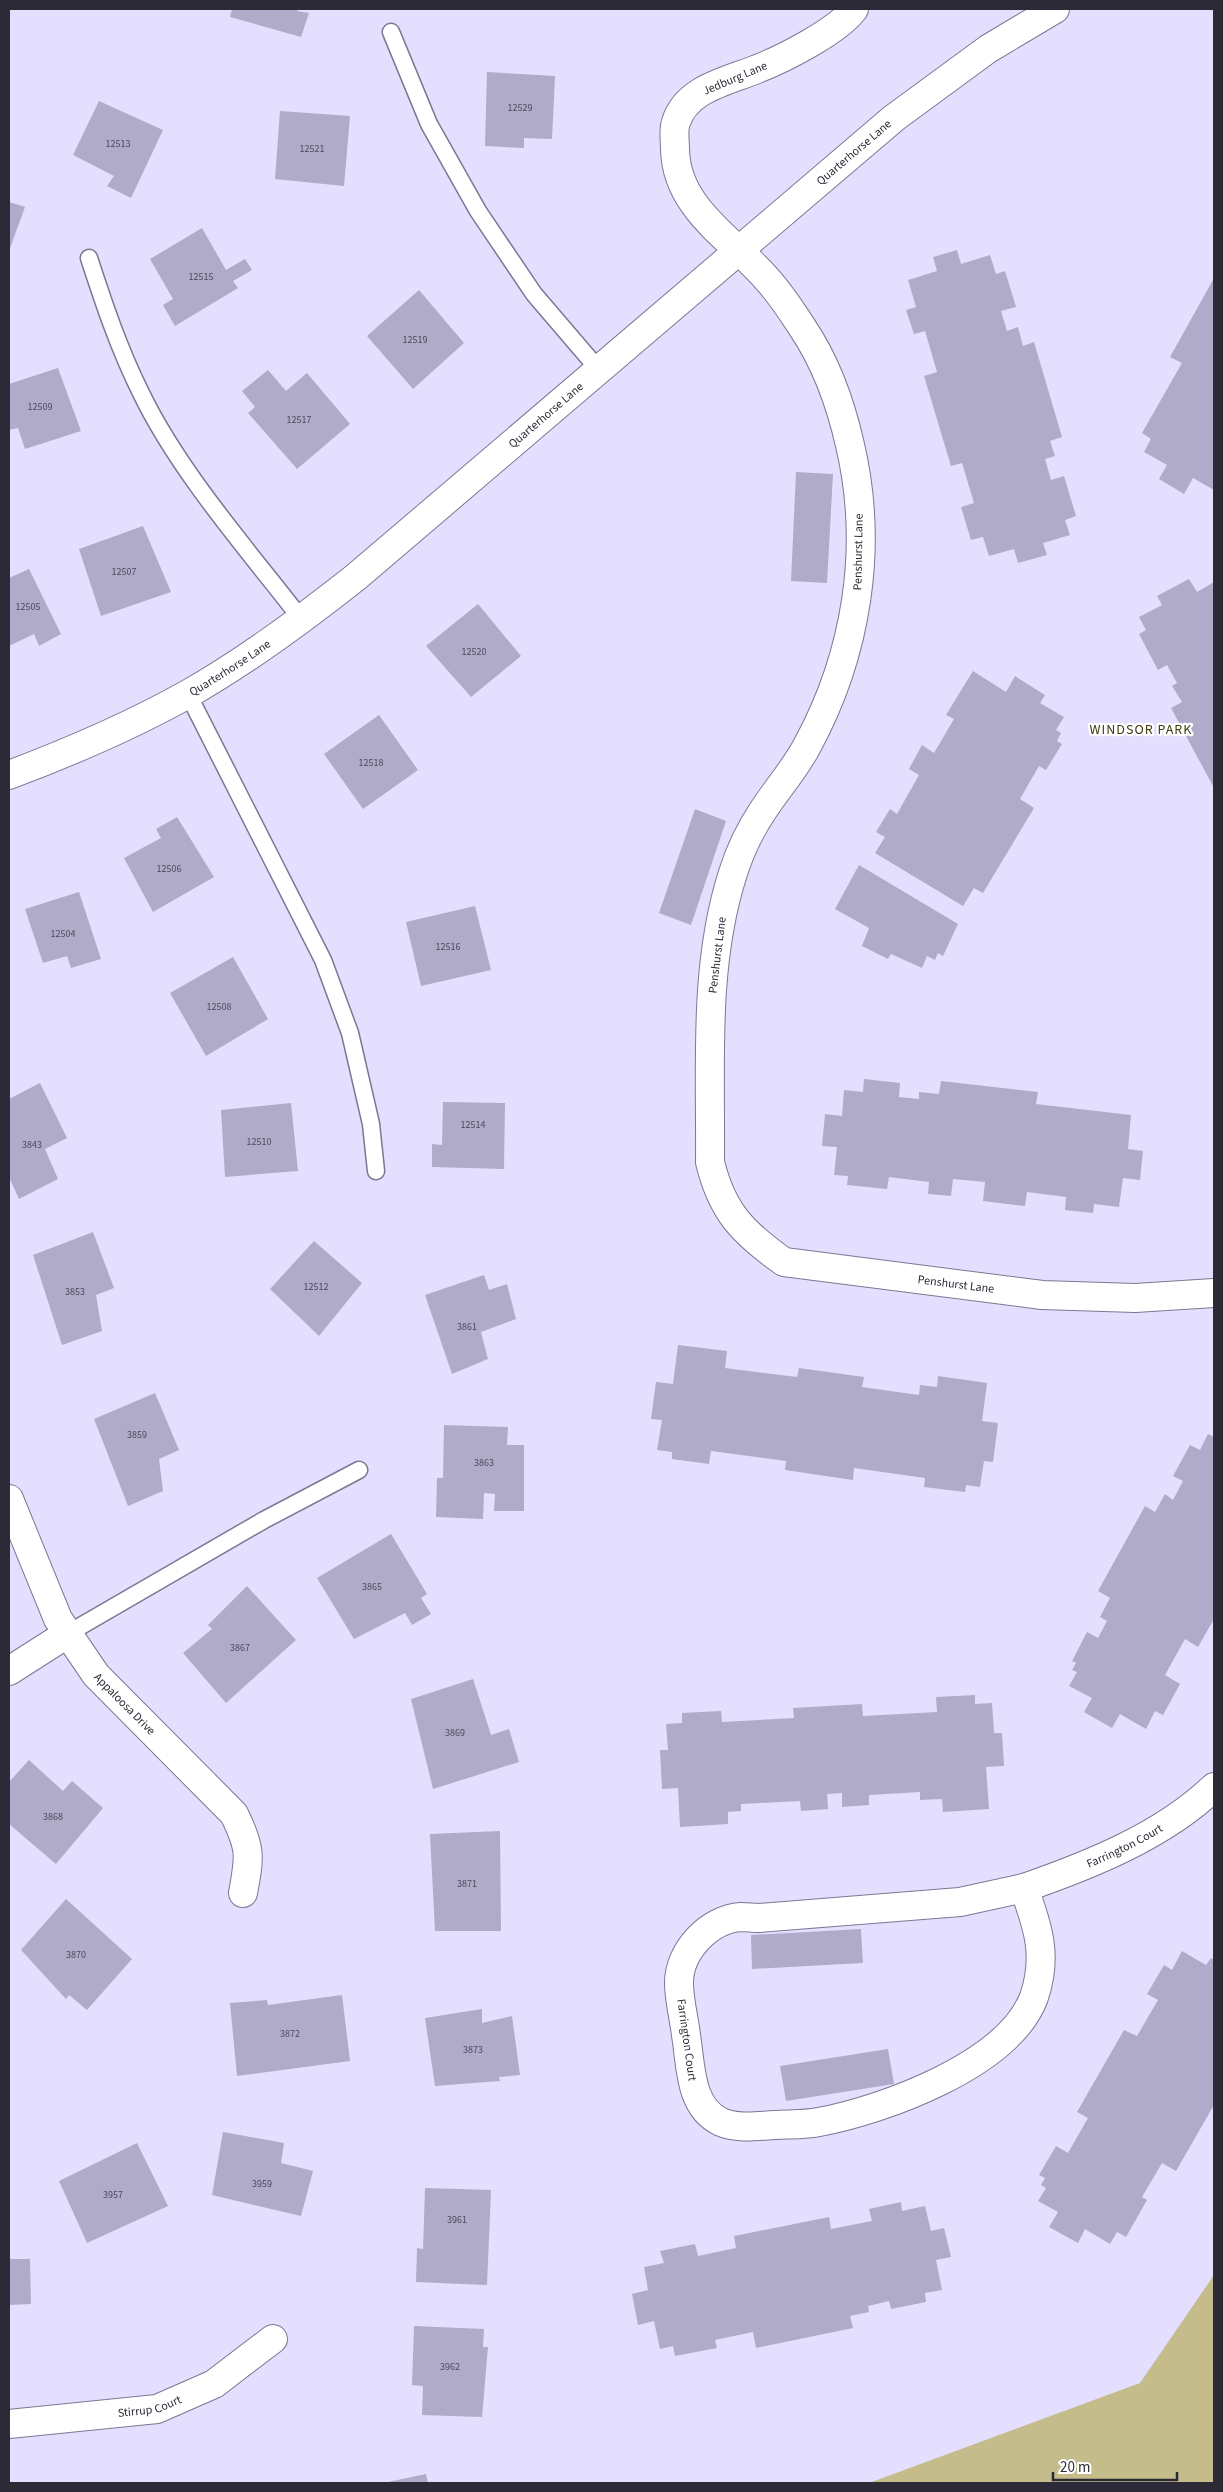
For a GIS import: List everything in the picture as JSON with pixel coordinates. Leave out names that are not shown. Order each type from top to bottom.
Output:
[{"type":"street","name":"Jedburg Lane","points":[[740,251],[705,220],[685,190],[675,155],[675,124],[686,103],[704,89],[762,67],[817,38],[854,9]]},
{"type":"street","name":"Quarterhorse Lane","points":[[9,776],[71,752],[188,694],[302,620],[364,570],[894,118],[988,49],[1055,9]]},
{"type":"street","name":"Penshurst Lane","points":[[740,251],[768,280],[804,330],[832,386],[850,445],[861,520],[860,582],[852,631],[833,692],[806,748],[758,817],[734,870],[718,927],[712,975],[710,1162],[713,1176],[729,1211],[753,1240],[784,1262],[1042,1295],[1134,1298],[1214,1293]]},
{"type":"street","name":"Appaloosa Drive","points":[[9,1499],[58,1619],[96,1675],[234,1814],[246,1839],[250,1861],[243,1893]]},
{"type":"street","points":[[9,1671],[67,1634]]},
{"type":"street","name":"Farrington Court","points":[[1024,1888],[1040,1933],[1042,1967],[1033,1999],[1016,2027],[986,2053],[934,2086],[876,2109],[817,2123],[743,2126],[722,2122],[704,2109],[694,2088],[679,1982],[683,1962],[695,1940],[715,1925],[740,1917],[759,1918],[960,1902],[1024,1888],[1083,1867],[1146,1836],[1214,1788]]},
{"type":"street","name":"Stirrup Court","points":[[9,2424],[157,2409],[214,2384],[273,2339]]},
{"type":"lane","points":[[391,32],[429,124],[478,212],[534,294],[599,370]]},
{"type":"lane","points":[[89,258],[109,320],[141,394],[183,464],[302,620]]},
{"type":"lane","points":[[188,694],[323,960],[350,1033],[371,1124],[376,1171]]},
{"type":"lane","points":[[67,1634],[264,1520],[359,1470]]},
{"type":"shaded area","points":[[1214,2275],[1214,2483],[869,2483],[1140,2383]]},
{"type":"building","points":[[232,9],[298,9],[297,11],[309,13],[301,37],[230,17]]},
{"type":"building","points":[[487,72],[555,76],[552,139],[524,138],[524,148],[485,146]]},
{"type":"building","points":[[99,101],[163,130],[131,198],[107,186],[114,176],[73,155]]},
{"type":"building","points":[[280,111],[350,116],[344,186],[275,179]]},
{"type":"building","points":[[9,202],[25,207],[9,251]]},
{"type":"building","points":[[202,228],[226,270],[245,259],[252,270],[233,281],[238,288],[175,326],[163,305],[173,299],[150,259]]},
{"type":"building","points":[[957,250],[961,264],[990,255],[996,274],[1005,271],[1016,307],[1001,311],[1007,331],[1018,327],[1023,346],[1034,342],[1062,437],[1050,441],[1055,456],[1045,459],[1051,480],[1064,476],[1076,516],[1065,520],[1070,535],[1043,543],[1047,555],[1018,563],[1014,549],[989,556],[983,537],[971,540],[961,507],[974,503],[962,463],[951,466],[924,376],[937,372],[925,331],[914,334],[906,310],[916,307],[908,280],[937,271],[933,257]]},
{"type":"building","points":[[1214,278],[1214,490],[1193,478],[1184,494],[1159,479],[1167,465],[1144,452],[1151,439],[1142,433],[1182,363],[1170,357]]},
{"type":"building","points":[[419,290],[464,343],[413,389],[367,336]]},
{"type":"building","points":[[58,368],[81,431],[25,449],[18,428],[9,430],[9,384]]},
{"type":"building","points":[[268,370],[286,391],[307,373],[350,424],[297,469],[248,413],[255,407],[242,391]]},
{"type":"building","points":[[796,472],[833,474],[827,583],[791,581]]},
{"type":"building","points":[[143,526],[171,592],[101,616],[79,549]]},
{"type":"building","points":[[29,569],[61,634],[39,646],[34,634],[9,646],[9,578]]},
{"type":"building","points":[[1189,579],[1197,592],[1214,582],[1214,788],[1171,708],[1182,702],[1172,686],[1177,683],[1167,665],[1158,670],[1139,634],[1146,630],[1139,617],[1162,605],[1157,596]]},
{"type":"building","points":[[478,604],[521,656],[471,697],[426,646]]},
{"type":"building","points":[[973,671],[1006,692],[1015,676],[1045,695],[1040,703],[1064,717],[1056,730],[1061,733],[1057,741],[1062,744],[1046,770],[1039,766],[1020,799],[1034,808],[983,893],[974,888],[963,906],[875,853],[885,837],[876,832],[890,809],[897,814],[919,775],[909,769],[922,745],[934,753],[954,719],[946,715]]},
{"type":"building","points":[[379,715],[418,770],[363,809],[324,754]]},
{"type":"building","points":[[695,809],[726,821],[691,925],[659,913]]},
{"type":"building","points":[[177,817],[214,877],[153,912],[124,858],[161,838],[156,829]]},
{"type":"building","points":[[859,865],[958,924],[943,956],[938,953],[935,960],[927,956],[922,968],[891,954],[888,959],[862,946],[869,928],[835,909]]},
{"type":"building","points":[[79,892],[101,959],[71,968],[67,956],[43,963],[25,909]]},
{"type":"building","points":[[475,906],[491,970],[421,986],[406,922]]},
{"type":"building","points":[[233,957],[268,1019],[206,1056],[170,993]]},
{"type":"building","points":[[864,1079],[900,1083],[899,1097],[919,1099],[919,1092],[939,1094],[941,1081],[1038,1092],[1036,1104],[1131,1115],[1128,1149],[1143,1151],[1140,1180],[1123,1178],[1119,1207],[1094,1204],[1093,1213],[1065,1210],[1066,1197],[1027,1192],[1025,1206],[983,1201],[985,1182],[953,1179],[951,1196],[928,1194],[929,1182],[889,1177],[887,1189],[847,1185],[848,1176],[834,1175],[837,1147],[822,1146],[825,1114],[842,1116],[844,1090],[863,1092]]},
{"type":"building","points":[[40,1083],[67,1138],[45,1149],[58,1179],[19,1199],[9,1177],[9,1099]]},
{"type":"building","points":[[443,1102],[505,1103],[504,1169],[432,1167],[432,1144],[442,1145]]},
{"type":"building","points":[[291,1103],[298,1171],[225,1177],[221,1110]]},
{"type":"building","points":[[93,1232],[114,1288],[96,1295],[102,1331],[62,1345],[33,1255]]},
{"type":"building","points":[[314,1241],[362,1283],[319,1336],[270,1289]]},
{"type":"building","points":[[484,1275],[489,1290],[507,1284],[516,1319],[481,1332],[488,1359],[452,1374],[425,1295]]},
{"type":"building","points":[[678,1345],[727,1351],[725,1368],[797,1377],[799,1368],[864,1377],[862,1387],[919,1395],[920,1385],[937,1387],[938,1376],[987,1383],[982,1421],[998,1423],[993,1462],[984,1461],[980,1487],[966,1485],[965,1492],[924,1487],[925,1478],[854,1468],[853,1480],[785,1470],[786,1461],[711,1451],[709,1464],[672,1459],[672,1452],[657,1450],[662,1420],[651,1419],[656,1382],[673,1384]]},
{"type":"building","points":[[155,1393],[179,1450],[159,1459],[163,1491],[128,1506],[94,1419]]},
{"type":"building","points":[[444,1425],[508,1427],[507,1445],[524,1445],[524,1511],[494,1511],[495,1494],[484,1493],[483,1519],[436,1517],[437,1478],[443,1478]]},
{"type":"building","points":[[1208,1434],[1214,1437],[1214,1619],[1198,1647],[1185,1639],[1165,1675],[1180,1684],[1163,1715],[1155,1711],[1146,1729],[1120,1714],[1112,1728],[1084,1712],[1092,1698],[1069,1686],[1077,1672],[1072,1670],[1076,1663],[1072,1661],[1087,1632],[1098,1638],[1107,1621],[1100,1617],[1110,1598],[1098,1591],[1145,1506],[1155,1512],[1165,1494],[1173,1500],[1183,1481],[1173,1476],[1190,1445],[1200,1450]]},
{"type":"building","points":[[391,1534],[427,1594],[421,1598],[431,1614],[412,1625],[405,1613],[354,1639],[317,1578]]},
{"type":"building","points":[[247,1586],[296,1640],[226,1703],[183,1653],[212,1629],[208,1625]]},
{"type":"building","points":[[473,1679],[491,1735],[509,1729],[519,1762],[433,1789],[411,1699]]},
{"type":"building","points":[[975,1695],[975,1704],[992,1703],[994,1733],[1002,1733],[1004,1766],[986,1767],[989,1809],[943,1812],[942,1799],[920,1800],[920,1792],[869,1795],[869,1805],[842,1807],[842,1793],[827,1794],[828,1809],[801,1811],[800,1801],[741,1804],[741,1811],[728,1812],[728,1824],[680,1827],[678,1788],[662,1789],[660,1750],[668,1750],[666,1724],[682,1723],[682,1713],[721,1711],[722,1722],[794,1718],[793,1708],[862,1704],[863,1716],[937,1712],[936,1697]]},
{"type":"building","points":[[29,1760],[63,1791],[72,1781],[103,1808],[56,1864],[9,1824],[9,1782]]},
{"type":"building","points":[[500,1831],[501,1931],[435,1931],[430,1834]]},
{"type":"building","points":[[66,1899],[132,1959],[87,2010],[69,1995],[66,1999],[21,1950]]},
{"type":"building","points":[[861,1929],[863,1963],[752,1969],[751,1935]]},
{"type":"building","points":[[1182,1951],[1206,1965],[1211,1958],[1214,1960],[1214,2105],[1176,2171],[1162,2163],[1142,2197],[1147,2200],[1126,2237],[1117,2232],[1110,2244],[1085,2229],[1078,2243],[1049,2227],[1058,2212],[1038,2201],[1046,2188],[1041,2185],[1045,2178],[1039,2175],[1056,2146],[1068,2153],[1088,2118],[1077,2112],[1124,2030],[1137,2036],[1158,2000],[1147,1994],[1164,1965],[1172,1970]]},
{"type":"building","points":[[342,1995],[350,2061],[237,2076],[230,2003],[267,2000],[268,2005]]},
{"type":"building","points":[[482,2009],[482,2023],[512,2016],[520,2075],[499,2077],[500,2081],[435,2086],[425,2018]]},
{"type":"building","points":[[888,2049],[894,2084],[786,2101],[780,2066]]},
{"type":"building","points":[[223,2132],[284,2143],[281,2163],[313,2171],[301,2216],[212,2195]]},
{"type":"building","points":[[137,2143],[168,2206],[87,2243],[59,2181]]},
{"type":"building","points":[[425,2188],[491,2190],[487,2285],[416,2282],[417,2248],[423,2249]]},
{"type":"building","points":[[901,2202],[902,2211],[925,2206],[931,2231],[944,2228],[951,2257],[936,2260],[942,2290],[925,2293],[926,2302],[891,2309],[889,2301],[868,2306],[869,2312],[850,2316],[853,2328],[756,2348],[753,2332],[715,2340],[717,2348],[675,2356],[673,2346],[660,2349],[654,2321],[638,2325],[632,2294],[648,2290],[644,2267],[664,2263],[660,2251],[695,2244],[698,2256],[736,2248],[734,2236],[829,2217],[831,2229],[872,2221],[869,2209]]},
{"type":"building","points":[[9,2259],[30,2259],[31,2304],[9,2305]]},
{"type":"building","points":[[414,2326],[484,2329],[483,2347],[488,2347],[482,2417],[422,2415],[423,2386],[412,2385]]},
{"type":"building","points":[[426,2474],[428,2483],[388,2482]]},
{"type":"district","name":"WINDSOR PARK","points":[[1141,729]]}]
